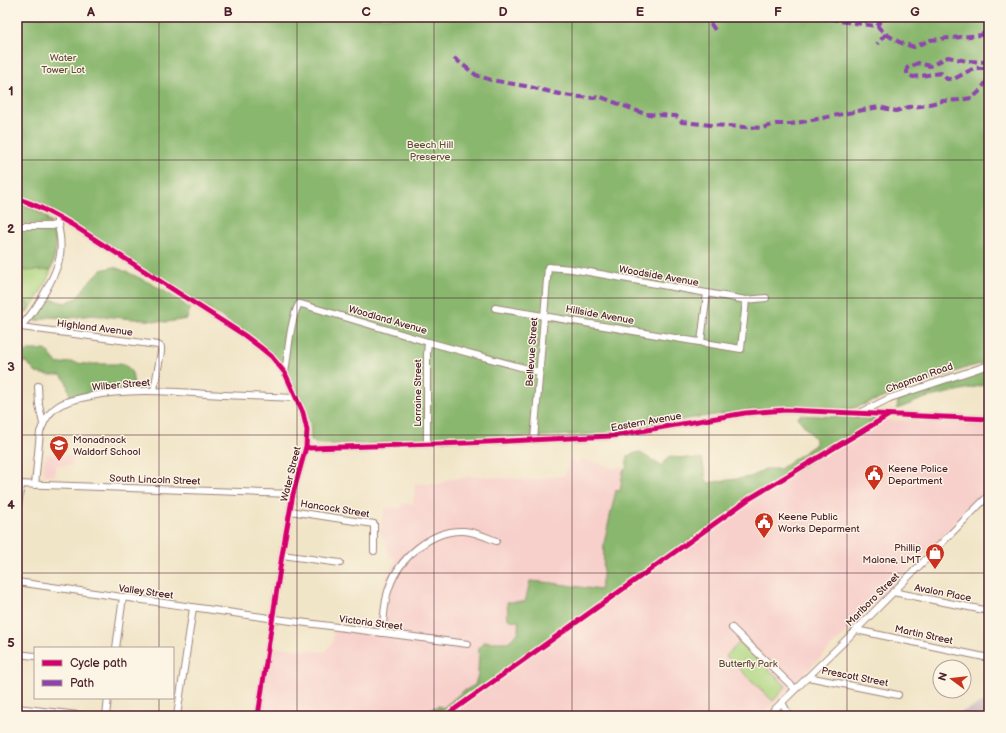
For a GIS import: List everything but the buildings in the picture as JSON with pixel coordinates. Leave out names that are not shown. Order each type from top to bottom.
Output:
[{"type":"street","name":"Water Street","points":[[17,199],[28,202],[72,224],[244,335],[271,356],[285,373],[306,421],[307,438],[306,447],[293,494],[282,556],[258,716]]},
{"type":"street","points":[[19,328],[38,303],[58,264],[60,246],[56,216]]},
{"type":"street","points":[[17,226],[52,226],[58,224]]},
{"type":"street","name":"Woodside Avenue","points":[[548,267],[572,269],[746,300],[766,298]]},
{"type":"street","name":"Bellevue Street","points":[[534,440],[548,267]]},
{"type":"street","points":[[701,342],[707,294]]},
{"type":"street","name":"Hillside Avenue","points":[[496,308],[741,349],[746,300]]},
{"type":"street","name":"Woodland Avenue","points":[[285,373],[293,326],[299,304],[428,342],[539,372]]},
{"type":"street","name":"Highland Avenue","points":[[19,328],[158,345],[161,347],[161,353],[154,390]]},
{"type":"street","name":"Lorraine Street","points":[[427,444],[428,342]]},
{"type":"street","name":"Chapman Road","points":[[858,414],[890,398],[989,364]]},
{"type":"street","points":[[38,386],[43,424]]},
{"type":"street","name":"Wilber Street","points":[[35,485],[40,432],[43,424],[51,411],[57,406],[74,400],[113,393],[154,390],[296,398]]},
{"type":"street","name":"Eastern Avenue","points":[[306,447],[427,444],[627,435],[683,423],[771,411],[796,410],[989,419]]},
{"type":"street","points":[[17,513],[19,484]]},
{"type":"street","name":"South Lincoln Street","points":[[19,484],[293,494]]},
{"type":"street","name":"Marlboro Street","points":[[768,716],[856,630],[989,495]]},
{"type":"street","name":"Hancock Street","points":[[290,511],[374,524],[374,551]]},
{"type":"street","points":[[382,633],[388,589],[394,576],[406,559],[419,547],[432,538],[455,531],[473,532],[496,541]]},
{"type":"street","points":[[282,556],[340,563]]},
{"type":"street","name":"Valley Street","points":[[17,582],[272,619]]},
{"type":"street","name":"Avalon Place","points":[[893,592],[989,611]]},
{"type":"street","points":[[116,647],[123,597]]},
{"type":"street","points":[[178,716],[193,608]]},
{"type":"street","name":"Victoria Street","points":[[272,619],[468,644]]},
{"type":"street","points":[[732,628],[795,689]]},
{"type":"street","name":"Martin Street","points":[[856,630],[989,658]]},
{"type":"street","points":[[17,654],[34,656]]},
{"type":"street","name":"Prescott Street","points":[[808,677],[898,695]]},
{"type":"street","points":[[106,716],[108,699]]},
{"type":"street","points":[[782,702],[789,716]]},
{"type":"street","points":[[17,708],[87,716]]},
{"type":"shaded area","points":[[884,420],[989,424],[989,490],[762,716],[447,716],[751,499]]},
{"type":"shaded area","name":"Monadnock Waldorf School","points":[[46,454],[73,456],[73,466],[56,465],[55,476],[43,475],[44,458],[46,458]]},
{"type":"shaded area","points":[[580,459],[596,462],[614,469],[619,467],[625,469],[623,471],[620,491],[616,490],[604,543],[603,577],[600,590],[530,581],[525,602],[507,602],[519,622],[518,633],[508,642],[484,642],[479,648],[478,674],[475,685],[462,692],[443,708],[426,710],[427,716],[261,716],[270,647],[325,652],[332,644],[334,630],[357,633],[359,626],[371,628],[375,624],[382,591],[396,558],[389,557],[386,541],[380,533],[385,507],[401,508],[402,503],[413,504],[415,484],[439,484],[447,480],[472,476],[535,480],[565,475],[569,461],[577,463]]},
{"type":"shaded area","points":[[989,700],[989,716],[959,716],[961,712]]},
{"type":"green space","points":[[17,17],[989,17],[989,362],[969,367],[851,409],[806,407],[750,410],[687,419],[621,433],[362,444],[314,443],[311,440],[310,424],[307,412],[289,375],[277,359],[263,346],[222,317],[147,272],[41,204],[17,197]]},
{"type":"green space","points":[[17,203],[40,212],[48,219],[55,235],[56,248],[48,277],[41,291],[34,303],[17,323]]},
{"type":"green space","points":[[17,203],[35,210],[51,223],[17,223]]},
{"type":"green space","points":[[17,229],[53,229],[56,247],[51,270],[17,271]]},
{"type":"green space","points":[[114,267],[154,285],[174,297],[190,309],[187,319],[167,322],[91,315],[70,318],[49,317],[36,321],[30,320],[46,298],[65,303],[77,298],[88,283],[101,270]]},
{"type":"green space","points":[[17,301],[27,302],[31,306],[17,323]]},
{"type":"green space","points":[[28,350],[46,350],[58,364],[71,362],[85,364],[125,364],[132,373],[134,385],[70,396],[66,381],[61,375],[36,373],[27,362],[22,362],[17,423],[17,361],[19,357]]},
{"type":"green space","points":[[989,370],[989,384],[925,398],[897,409],[898,399],[971,373]]},
{"type":"green space","points":[[800,415],[880,419],[750,498],[444,716],[427,716],[425,711],[439,706],[443,708],[462,692],[475,685],[478,674],[479,648],[484,642],[508,642],[518,633],[519,622],[508,619],[507,602],[525,602],[530,581],[600,590],[603,577],[604,543],[616,490],[620,491],[623,471],[627,467],[627,456],[639,452],[661,466],[669,457],[702,459],[707,483],[751,477],[765,469],[780,469],[815,445],[815,439],[798,418]]},
{"type":"green space","name":"Butterfly Park","points":[[740,642],[786,686],[773,701],[726,656]]},
{"type":"marked path","points":[[700,17],[711,24],[715,30]]},
{"type":"marked path","points":[[830,17],[839,21],[877,26],[886,34],[877,44]]},
{"type":"marked path","points":[[877,26],[881,20],[888,17]]},
{"type":"marked path","points":[[886,34],[899,42],[914,47],[930,40],[981,35],[989,30]]},
{"type":"marked path","points":[[989,62],[967,61],[948,57],[930,66],[918,63],[907,68],[907,74],[913,77],[941,73],[947,79],[954,79],[974,68],[985,68],[989,73]]},
{"type":"marked path","points":[[454,58],[476,75],[491,80],[564,95],[589,98],[601,97],[645,114],[676,116],[682,122],[762,128],[776,124],[791,124],[879,107],[896,111],[942,101],[972,98],[979,92],[989,78]]},
{"type":"cycle path","points":[[17,199],[38,207],[71,224],[244,335],[271,356],[285,373],[303,413],[307,430],[306,447],[293,494],[282,555],[258,716]]},
{"type":"cycle path","points":[[306,447],[466,443],[612,436],[745,413],[786,410],[989,419]]},
{"type":"cycle path","points":[[445,716],[749,499],[889,415]]},
{"type":"place","name":"Monadnock Waldorf School","points":[[59,462]]},
{"type":"place","name":"Keene Police Department","points":[[874,491]]},
{"type":"place","name":"Keene Public Works Deparment","points":[[764,539]]},
{"type":"place","name":"Phillip Malone, LMT","points":[[935,570]]},
{"type":"park label","name":"Water Tower Lot","points":[[63,62]]},
{"type":"park label","name":"Beech Hill Preserve","points":[[430,150]]}]
